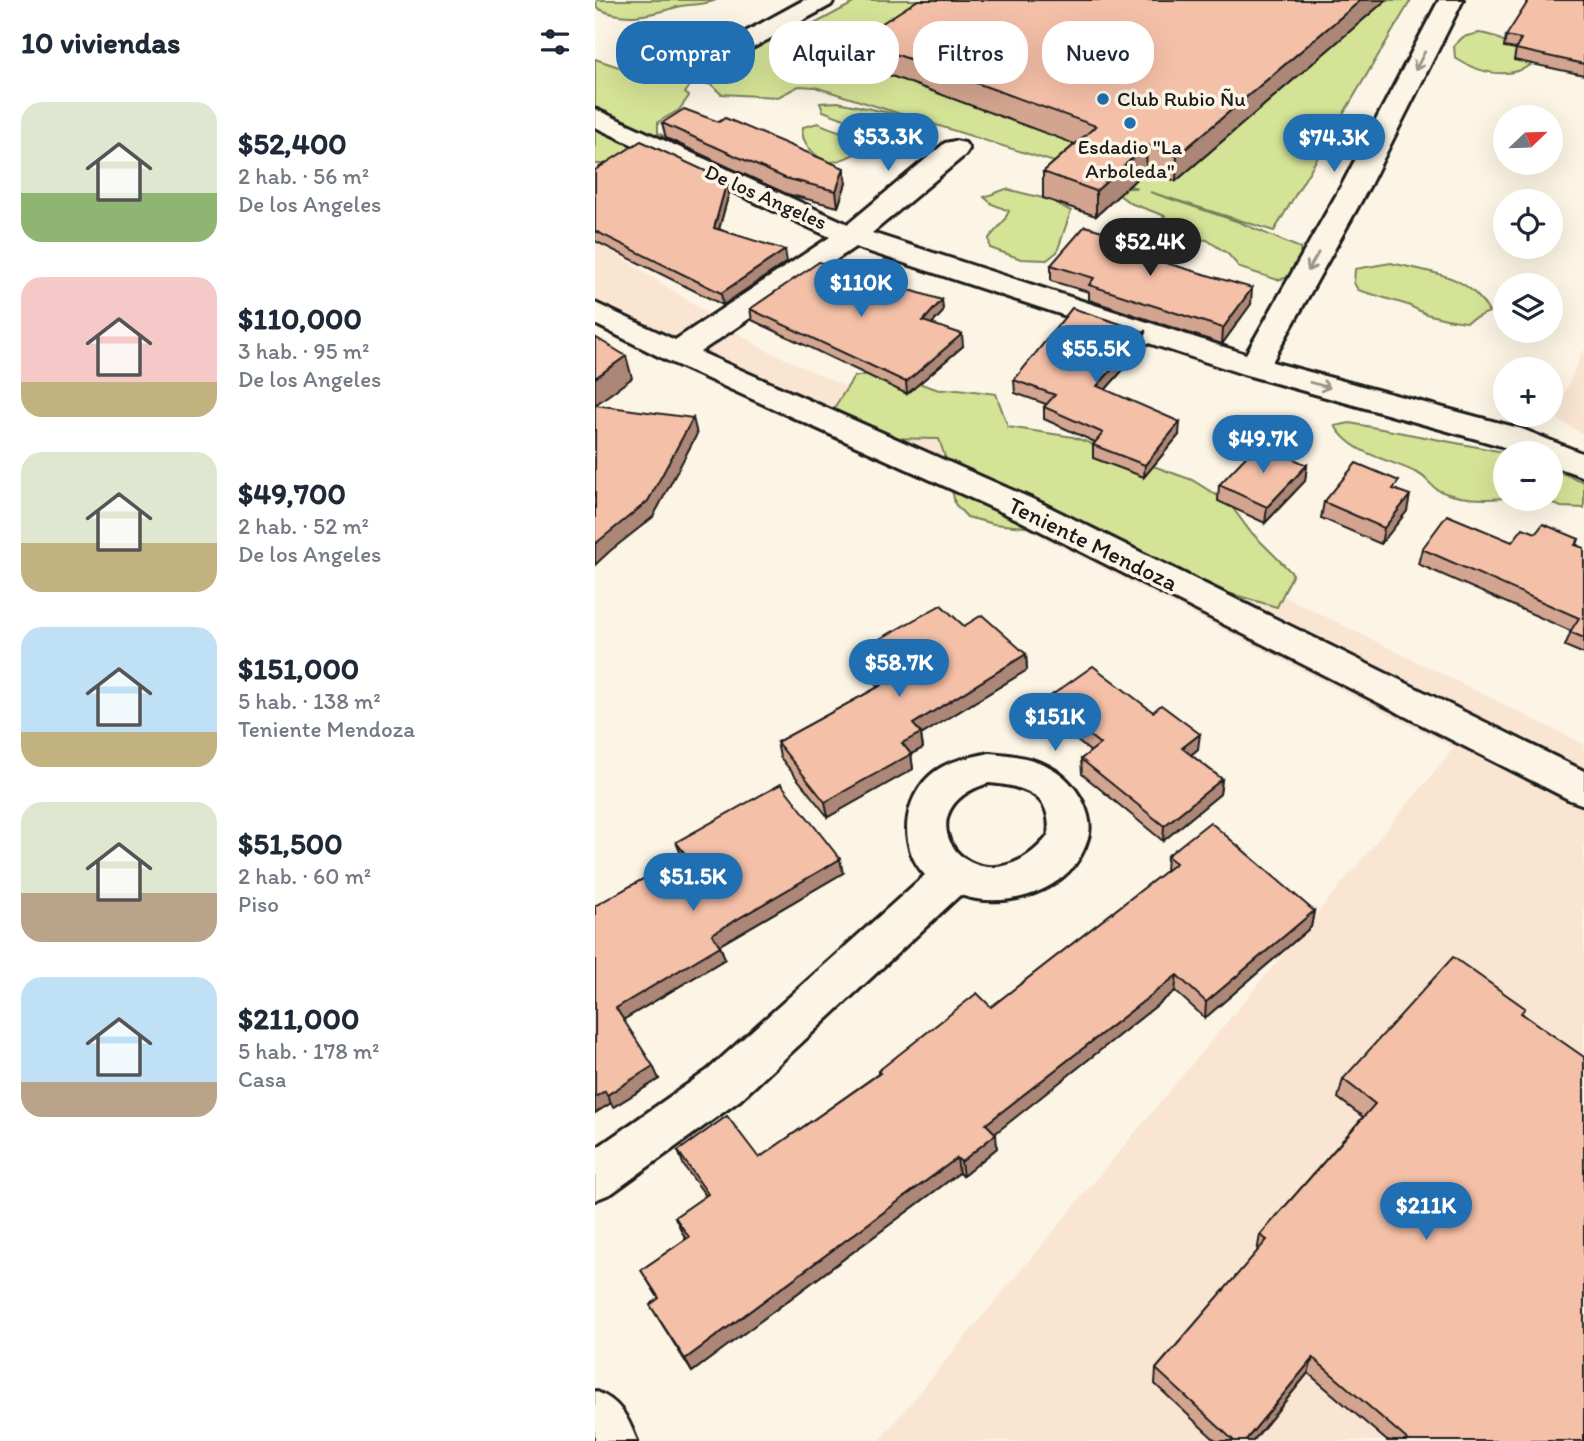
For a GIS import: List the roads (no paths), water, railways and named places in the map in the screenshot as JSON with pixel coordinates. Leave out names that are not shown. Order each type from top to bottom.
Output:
[{"type":"street","points":[[755,37],[822,0]]},
{"type":"street","points":[[1254,368],[1356,185],[1451,0]]},
{"type":"street","name":"De los Angeles","points":[[605,123],[851,236],[1254,368],[1510,437],[1584,466]]},
{"type":"street","points":[[677,353],[851,236],[955,149]]},
{"type":"street","name":"Teniente Mendoza","points":[[595,312],[677,353],[1027,510],[1584,789]]},
{"type":"street","points":[[595,1177],[724,1085],[953,876]]},
{"type":"street","points":[[595,1417],[611,1441]]},
{"type":"place","name":"Club Rubio Ñu","points":[[1103,99]]},
{"type":"place","name":"Esdadio \"La Arboleda\"","points":[[1130,123]]}]
